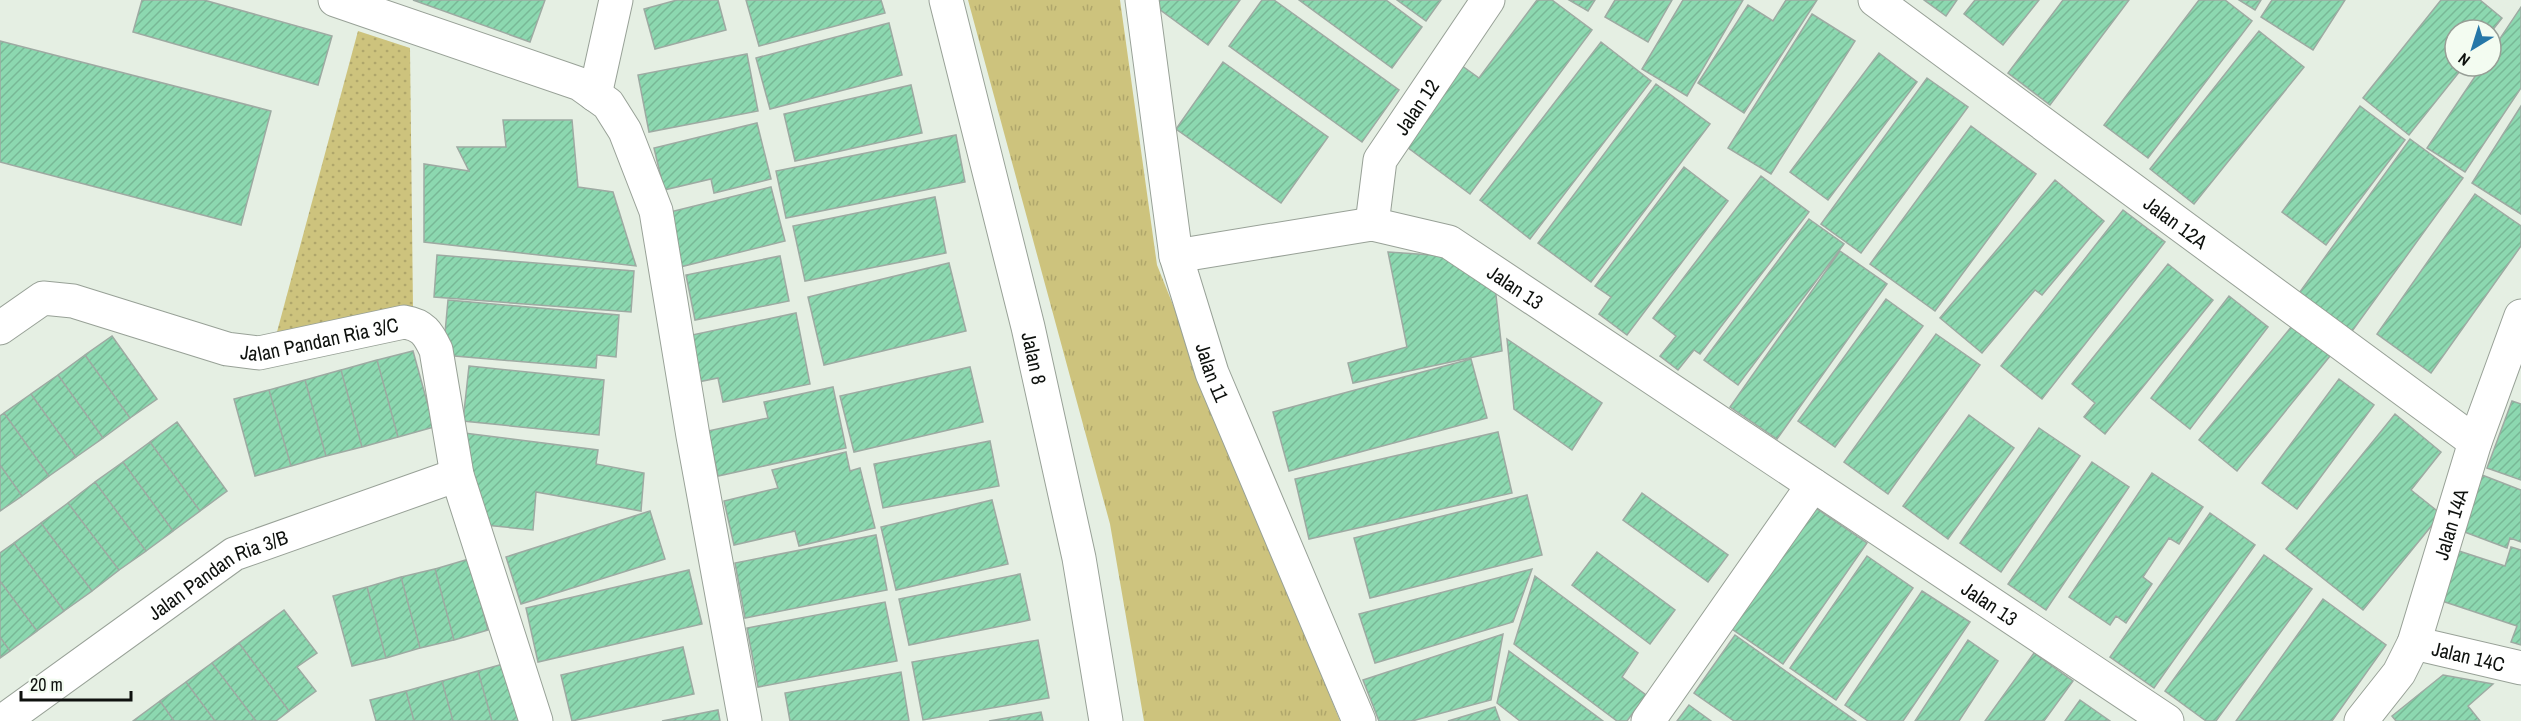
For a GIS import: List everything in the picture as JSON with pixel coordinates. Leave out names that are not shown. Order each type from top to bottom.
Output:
[{"type":"street","points":[[595,95],[616,0]]},
{"type":"street","name":"Jalan 8","points":[[946,0],[1028,327],[1067,500],[1106,721]]},
{"type":"street","name":"Jalan 11","points":[[1142,0],[1176,256],[1212,373],[1359,721]]},
{"type":"street","name":"Jalan 12","points":[[1371,225],[1380,160],[1488,0]]},
{"type":"street","name":"Jalan 12A","points":[[1875,0],[2475,442]]},
{"type":"street","points":[[351,2],[580,84],[608,104],[625,131],[656,211],[695,448],[745,721]]},
{"type":"street","name":"Jalan 13","points":[[1176,256],[1371,225],[1449,242],[2167,721]]},
{"type":"street","name":"Jalan Pandan Ria 3/C","points":[[0,328],[43,298],[73,301],[227,349],[259,352],[404,322],[417,324],[428,332],[435,350],[457,475],[536,721]]},
{"type":"street","name":"Jalan 14A","points":[[2361,721],[2399,673],[2414,643],[2475,442],[2521,316]]},
{"type":"street","name":"Jalan Pandan Ria 3/B","points":[[3,721],[234,554],[457,475]]},
{"type":"street","points":[[1648,721],[1813,485]]},
{"type":"street","name":"Jalan 14C","points":[[2414,643],[2521,668]]},
{"type":"green space","points":[[968,0],[1120,0],[1157,265],[1340,721],[1144,721],[1110,524]]},
{"type":"green space","points":[[358,31],[410,48],[413,308],[274,343]]},
{"type":"building","points":[[142,0],[204,0],[332,36],[318,85],[133,32]]},
{"type":"building","points":[[413,0],[545,0],[530,42]]},
{"type":"building","points":[[677,0],[718,0],[726,30],[655,49],[644,9]]},
{"type":"building","points":[[746,0],[881,0],[885,13],[759,46]]},
{"type":"building","points":[[1159,0],[1240,0],[1208,45],[1155,6]]},
{"type":"building","points":[[1262,0],[1274,0],[1399,90],[1362,142],[1229,46]]},
{"type":"building","points":[[1299,0],[1386,0],[1422,27],[1392,68]]},
{"type":"building","points":[[1397,0],[1441,0],[1426,21]]},
{"type":"building","points":[[1537,0],[1552,0],[1592,30],[1470,194],[1399,141],[1458,63],[1479,78]]},
{"type":"building","points":[[1569,0],[1595,0],[1588,11]]},
{"type":"building","points":[[1615,0],[1672,0],[1648,42],[1605,17]]},
{"type":"building","points":[[1683,0],[1743,0],[1687,96],[1642,69]]},
{"type":"building","points":[[1786,0],[1817,0],[1744,113],[1698,83],[1748,5],[1773,21]]},
{"type":"building","points":[[1924,0],[1957,0],[1946,16]]},
{"type":"building","points":[[1975,0],[2039,0],[2003,45],[1964,14]]},
{"type":"building","points":[[2063,0],[2129,0],[2050,105],[2008,73]]},
{"type":"building","points":[[2199,0],[2225,0],[2252,21],[2148,158],[2104,125]]},
{"type":"building","points":[[2239,0],[2261,0],[2255,10]]},
{"type":"building","points":[[2272,0],[2345,0],[2313,50],[2261,17]]},
{"type":"building","points":[[2441,0],[2480,0],[2502,18],[2443,18],[2443,78],[2454,78],[2409,135],[2363,98]]},
{"type":"building","points":[[2521,7],[2521,88],[2465,172],[2427,148],[2474,78],[2503,78],[2503,34]]},
{"type":"building","points":[[1812,14],[1855,41],[1771,174],[1728,148]]},
{"type":"building","points":[[889,23],[902,75],[770,109],[756,58]]},
{"type":"building","points":[[2259,31],[2304,67],[2194,204],[2150,169]]},
{"type":"building","points":[[0,41],[271,111],[241,225],[0,162]]},
{"type":"building","points":[[1601,42],[1651,81],[1530,239],[1480,200]]},
{"type":"building","points":[[1879,53],[1917,82],[1828,200],[1790,172]]},
{"type":"building","points":[[747,54],[758,111],[649,132],[638,75]]},
{"type":"building","points":[[1223,62],[1328,137],[1281,203],[1176,129]]},
{"type":"building","points":[[1927,78],[1968,107],[1861,253],[1821,224]]},
{"type":"building","points":[[1656,84],[1710,124],[1591,282],[1538,243]]},
{"type":"building","points":[[911,85],[922,133],[795,161],[784,114]]},
{"type":"building","points":[[2360,106],[2405,140],[2326,245],[2282,212]]},
{"type":"building","points":[[2521,106],[2521,214],[2472,183]]},
{"type":"building","points":[[503,120],[572,120],[578,187],[613,192],[636,266],[424,242],[424,164],[469,171],[457,147],[506,147]]},
{"type":"building","points":[[757,123],[771,179],[714,193],[711,179],[664,190],[654,148]]},
{"type":"building","points":[[1971,126],[2036,174],[1935,311],[1870,264]]},
{"type":"building","points":[[956,135],[965,182],[786,218],[776,171]]},
{"type":"building","points":[[2410,139],[2463,178],[2350,334],[2297,296]]},
{"type":"building","points":[[1684,167],[1728,201],[1627,335],[1599,314],[1611,297],[1595,286]]},
{"type":"building","points":[[1761,176],[1809,212],[1700,354],[1694,350],[1678,370],[1660,356],[1676,336],[1653,318]]},
{"type":"building","points":[[2055,180],[2104,221],[2042,295],[2035,290],[1982,353],[1940,318]]},
{"type":"building","points":[[771,187],[785,241],[680,267],[666,213]]},
{"type":"building","points":[[2475,194],[2521,226],[2521,246],[2431,373],[2377,334]]},
{"type":"building","points":[[935,197],[946,253],[805,281],[793,226]]},
{"type":"building","points":[[2123,210],[2165,242],[2042,399],[2001,366]]},
{"type":"building","points":[[1809,219],[1844,244],[1738,385],[1704,360]]},
{"type":"building","points":[[1840,251],[1887,284],[1777,439],[1730,407]]},
{"type":"building","points":[[1388,252],[1447,256],[1495,286],[1502,351],[1353,383],[1348,363],[1407,347]]},
{"type":"building","points":[[437,255],[634,271],[631,312],[434,297]]},
{"type":"building","points":[[780,256],[789,301],[695,320],[686,275]]},
{"type":"building","points":[[949,263],[966,331],[824,365],[808,297]]},
{"type":"building","points":[[2168,264],[2213,300],[2105,434],[2084,417],[2095,403],[2072,384]]},
{"type":"building","points":[[2229,296],[2268,327],[2190,429],[2151,398]]},
{"type":"building","points":[[1886,299],[1923,326],[1835,447],[1798,421]]},
{"type":"building","points":[[448,300],[619,315],[616,357],[597,355],[596,368],[443,355]]},
{"type":"building","points":[[796,313],[810,384],[723,402],[718,378],[688,384],[678,338]]},
{"type":"building","points":[[2292,326],[2330,356],[2237,471],[2199,440]]},
{"type":"building","points":[[1936,334],[1980,365],[1888,494],[1844,462]]},
{"type":"building","points":[[112,336],[157,399],[130,418],[85,355]]},
{"type":"building","points":[[1507,339],[1602,403],[1572,450],[1514,409]]},
{"type":"building","points":[[413,351],[434,427],[398,437],[377,360]]},
{"type":"building","points":[[85,355],[130,418],[103,438],[58,375]]},
{"type":"building","points":[[1471,359],[1487,418],[1289,471],[1273,412]]},
{"type":"building","points":[[377,360],[398,437],[362,447],[341,370]]},
{"type":"building","points":[[469,366],[604,380],[599,435],[463,421]]},
{"type":"building","points":[[970,367],[983,422],[854,452],[840,396]]},
{"type":"building","points":[[341,370],[362,447],[326,456],[305,380]]},
{"type":"building","points":[[58,375],[103,438],[76,457],[31,394]]},
{"type":"building","points":[[2339,379],[2374,405],[2297,509],[2262,483]]},
{"type":"building","points":[[305,380],[326,456],[291,466],[269,390]]},
{"type":"building","points":[[833,387],[846,448],[718,476],[708,431],[768,418],[764,402]]},
{"type":"building","points":[[269,390],[291,466],[255,476],[234,399]]},
{"type":"building","points":[[31,394],[76,457],[49,476],[4,413]]},
{"type":"building","points":[[2512,401],[2521,404],[2521,480],[2487,468]]},
{"type":"building","points":[[4,413],[49,476],[22,496],[0,465],[0,416]]},
{"type":"building","points":[[2395,414],[2441,452],[2411,490],[2441,514],[2363,610],[2286,549]]},
{"type":"building","points":[[1969,415],[2014,448],[1948,539],[1903,506]]},
{"type":"building","points":[[177,422],[227,491],[200,511],[150,442]]},
{"type":"building","points":[[2039,428],[2080,456],[2001,572],[1960,543]]},
{"type":"building","points":[[1498,432],[1512,493],[1309,539],[1295,479]]},
{"type":"building","points":[[464,433],[598,450],[596,464],[644,473],[641,511],[536,492],[533,530],[485,525]]},
{"type":"building","points":[[990,441],[999,486],[883,508],[874,464]]},
{"type":"building","points":[[150,442],[200,511],[173,531],[123,462]]},
{"type":"building","points":[[846,452],[850,471],[860,468],[875,528],[799,546],[795,531],[734,545],[724,501],[778,488],[772,470]]},
{"type":"building","points":[[123,462],[173,531],[146,551],[95,482]]},
{"type":"building","points":[[2092,462],[2129,487],[2046,610],[2008,584]]},
{"type":"building","points":[[0,465],[22,496],[0,511]]},
{"type":"building","points":[[2152,473],[2203,507],[2179,544],[2169,538],[2143,577],[2152,584],[2126,623],[2116,616],[2110,625],[2069,597]]},
{"type":"building","points":[[2482,475],[2521,490],[2521,542],[2510,538],[2507,548],[2462,531]]},
{"type":"building","points":[[95,482],[146,551],[119,570],[68,503]]},
{"type":"building","points":[[1642,493],[1728,555],[1708,582],[1623,520]]},
{"type":"building","points":[[1527,495],[1542,555],[1370,598],[1354,538]]},
{"type":"building","points":[[992,500],[1008,564],[896,590],[881,527]]},
{"type":"building","points":[[1807,502],[1867,543],[1783,664],[1723,623]]},
{"type":"building","points":[[68,503],[119,570],[92,591],[41,523]]},
{"type":"building","points":[[650,511],[665,559],[521,604],[506,557]]},
{"type":"building","points":[[2210,513],[2255,545],[2154,688],[2110,657]]},
{"type":"building","points":[[41,523],[92,591],[64,611],[14,543]]},
{"type":"building","points":[[876,535],[887,590],[745,618],[735,563]]},
{"type":"building","points":[[14,543],[64,611],[37,631],[0,581],[0,553]]},
{"type":"building","points":[[2511,547],[2521,550],[2521,645],[2511,642],[2517,626],[2442,601],[2459,551],[2505,566]]},
{"type":"building","points":[[1597,552],[1675,610],[1650,644],[1572,585]]},
{"type":"building","points":[[2264,555],[2312,589],[2216,721],[2206,721],[2165,691]]},
{"type":"building","points":[[1867,556],[1913,588],[1836,700],[1790,668]]},
{"type":"building","points":[[469,559],[488,630],[454,640],[435,569]]},
{"type":"building","points":[[435,569],[454,640],[420,648],[401,577]]},
{"type":"building","points":[[1532,569],[1513,622],[1375,663],[1359,614]]},
{"type":"building","points":[[689,570],[702,624],[538,662],[526,608]]},
{"type":"building","points":[[1020,574],[1030,620],[909,645],[899,599]]},
{"type":"building","points":[[1535,576],[1638,653],[1622,677],[1646,695],[1627,721],[1617,721],[1514,644]]},
{"type":"building","points":[[401,577],[420,648],[386,658],[367,587]]},
{"type":"building","points":[[0,581],[37,631],[10,651],[0,637]]},
{"type":"building","points":[[367,587],[386,658],[352,666],[333,596]]},
{"type":"building","points":[[1922,591],[1970,622],[1903,721],[1868,721],[1845,705]]},
{"type":"building","points":[[2323,599],[2386,645],[2332,721],[2236,721]]},
{"type":"building","points":[[885,602],[897,661],[758,687],[747,628]]},
{"type":"building","points":[[284,610],[317,653],[297,667],[316,691],[289,711],[239,643]]},
{"type":"building","points":[[1503,634],[1491,700],[1412,721],[1379,721],[1363,680]]},
{"type":"building","points":[[1735,635],[1856,721],[1734,721],[1694,693]]},
{"type":"building","points":[[0,637],[10,651],[0,658]]},
{"type":"building","points":[[1038,640],[1049,698],[923,720],[912,662]]},
{"type":"building","points":[[1968,640],[1998,661],[1959,721],[1915,721]]},
{"type":"building","points":[[239,643],[289,711],[276,721],[256,721],[212,663]]},
{"type":"building","points":[[683,647],[694,694],[572,721],[561,675]]},
{"type":"building","points":[[1509,651],[1603,721],[1520,721],[1497,703]]},
{"type":"building","points":[[2034,653],[2073,681],[2044,721],[1985,721]]},
{"type":"building","points":[[514,661],[531,721],[492,721],[478,671]]},
{"type":"building","points":[[212,663],[256,721],[215,721],[186,682]]},
{"type":"building","points":[[478,671],[492,721],[453,721],[442,681]]},
{"type":"building","points":[[901,672],[909,721],[790,721],[785,693]]},
{"type":"building","points":[[2443,675],[2493,684],[2468,706],[2480,721],[2396,721],[2392,716]]},
{"type":"building","points":[[442,681],[453,721],[414,721],[406,691]]},
{"type":"building","points":[[186,682],[215,721],[174,721],[160,701]]},
{"type":"building","points":[[406,691],[414,721],[376,721],[370,700]]},
{"type":"building","points":[[2080,700],[2110,721],[2065,721]]},
{"type":"building","points":[[160,701],[174,721],[133,721]]},
{"type":"building","points":[[1689,705],[1711,721],[1677,721]]},
{"type":"building","points":[[1495,707],[1500,721],[1448,721]]},
{"type":"building","points":[[718,710],[720,721],[662,721]]},
{"type":"building","points":[[1041,712],[1043,721],[989,721]]}]
